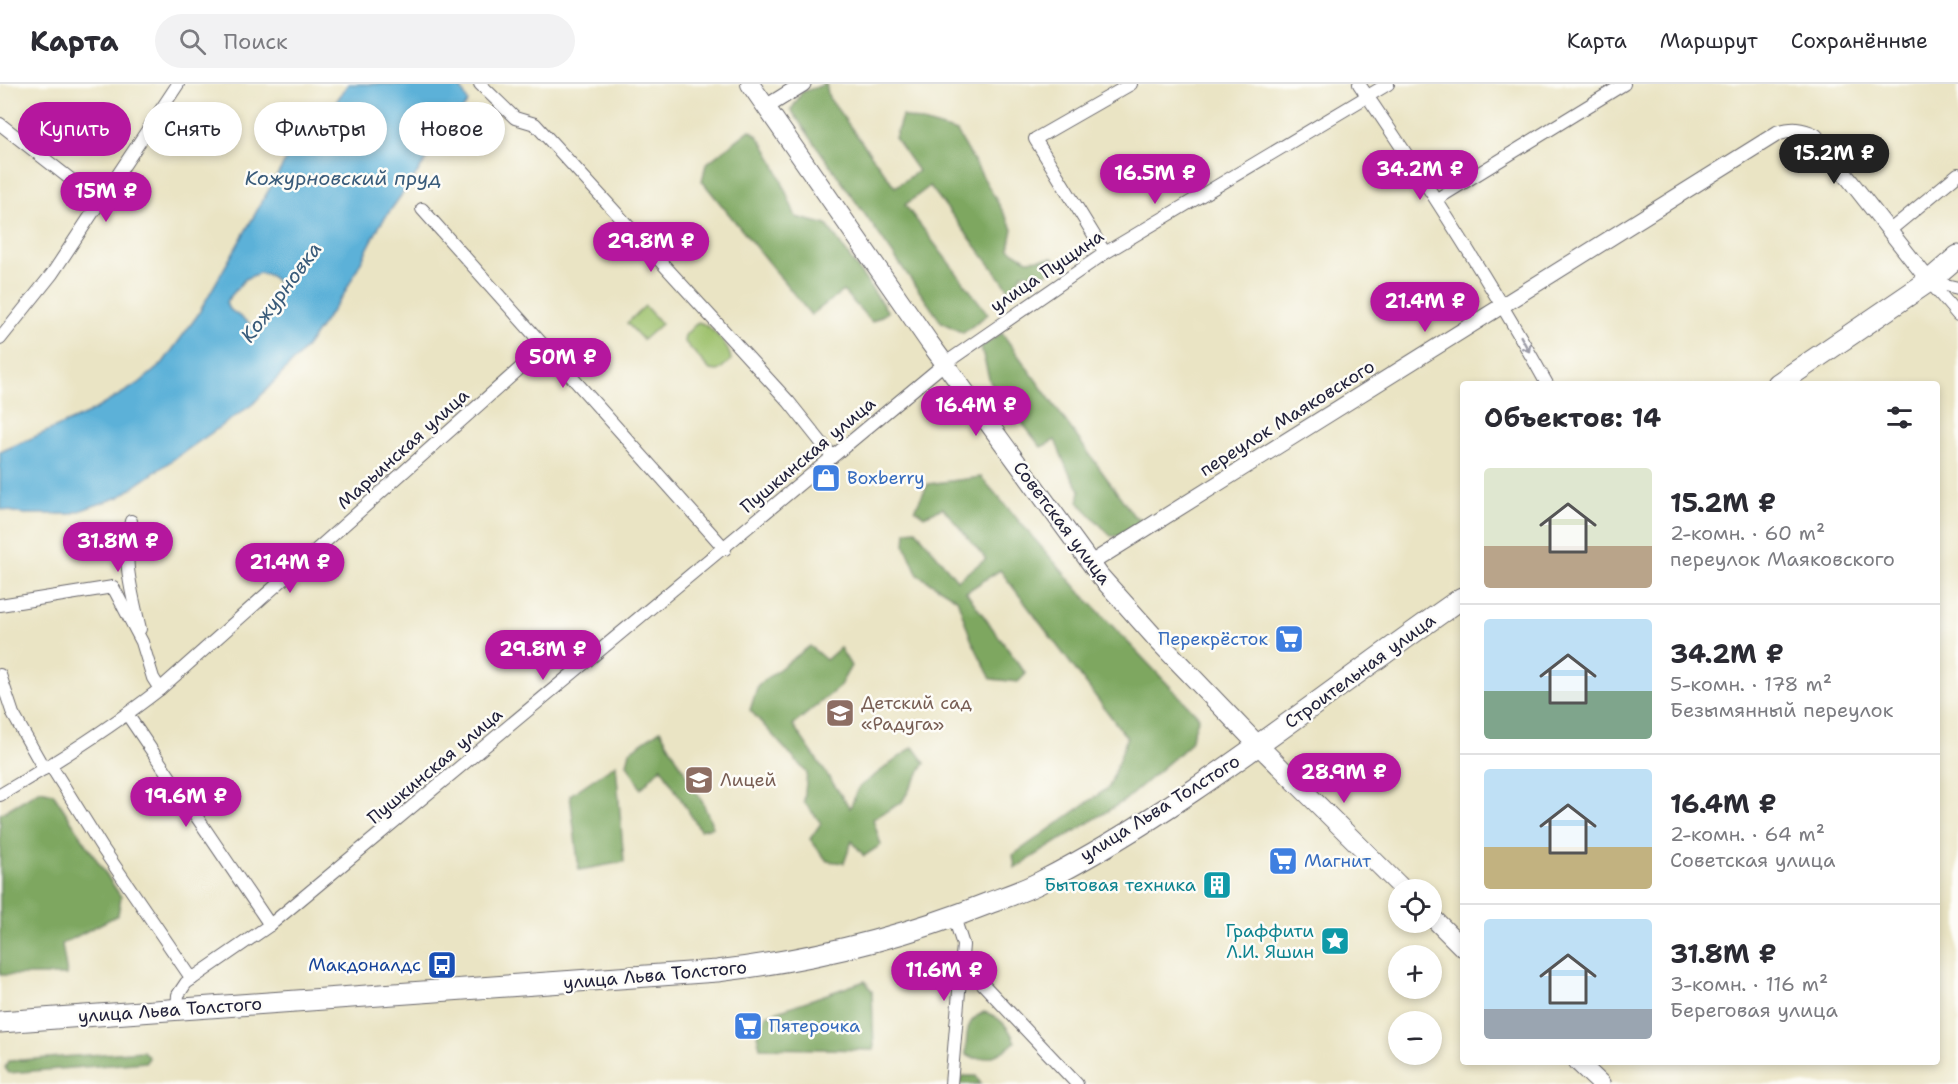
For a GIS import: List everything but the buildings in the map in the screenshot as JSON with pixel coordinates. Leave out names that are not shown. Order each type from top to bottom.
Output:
[{"type":"highway","points":[[1782,381],[1929,281],[1958,256]]},
{"type":"highway","name":"Строительная улица","points":[[1258,745],[1460,599]]},
{"type":"highway","name":"улица Льва Толстого","points":[[0,1022],[657,976],[765,965],[866,944],[954,917],[1037,884],[1136,828],[1258,745]]},
{"type":"main road","name":"Советская улица","points":[[750,84],[945,364],[1091,563],[1159,642],[1258,745],[1393,879]]},
{"type":"main road","points":[[1442,927],[1460,945]]},
{"type":"main road","points":[[1581,1065],[1601,1084]]},
{"type":"street","points":[[0,339],[52,274],[102,203],[178,84]]},
{"type":"street","points":[[480,84],[515,118],[534,124],[789,402],[832,456]]},
{"type":"street","points":[[766,107],[803,84]]},
{"type":"street","points":[[1105,253],[1035,140],[1131,84]]},
{"type":"street","points":[[1359,84],[1437,199],[1503,304],[1545,381]]},
{"type":"street","name":"улица Пущина","points":[[945,364],[1105,253],[1388,84]]},
{"type":"street","points":[[1437,199],[1624,84]]},
{"type":"street","points":[[0,124],[102,203]]},
{"type":"street","name":"переулок Маяковского","points":[[1091,563],[1778,133],[1804,130],[1815,136],[1889,231]]},
{"type":"street","points":[[1958,174],[1889,231],[1958,315]]},
{"type":"street","points":[[423,209],[725,549]]},
{"type":"street","points":[[1929,281],[1958,288]]},
{"type":"street","name":"Марьинская улица","points":[[0,795],[128,714],[160,689],[545,346]]},
{"type":"street","name":"Пушкинская улица","points":[[177,1010],[178,995],[192,979],[270,925],[945,364]]},
{"type":"street","points":[[131,521],[126,540],[129,575],[142,642],[153,678],[160,689]]},
{"type":"street","points":[[0,605],[113,587],[142,642]]},
{"type":"street","points":[[0,675],[12,714],[192,979]]},
{"type":"street","points":[[128,714],[270,925]]},
{"type":"street","points":[[951,1084],[963,963],[963,945],[954,917]]},
{"type":"street","points":[[963,963],[1077,1084]]},
{"type":"green space","points":[[826,84],[829,98],[895,187],[918,171],[895,138],[902,116],[957,132],[1013,229],[1009,249],[1027,260],[1053,258],[1058,266],[1042,276],[1022,273],[1011,292],[930,186],[905,205],[988,314],[963,333],[941,322],[791,110],[802,92]]},
{"type":"green space","points":[[750,130],[764,145],[771,157],[796,217],[827,225],[888,312],[872,322],[843,291],[811,315],[702,181],[706,164]]},
{"type":"green space","points":[[645,306],[661,324],[643,340],[627,323]]},
{"type":"green space","points":[[698,322],[714,332],[724,343],[730,355],[731,360],[718,371],[710,370],[684,341],[685,335]]},
{"type":"green space","points":[[1002,333],[1134,516],[1144,521],[1131,536],[1111,536],[1078,502],[1080,490],[1067,469],[1055,440],[1041,447],[990,382],[981,347]]},
{"type":"green space","points":[[981,477],[1081,593],[1199,717],[1189,745],[1124,801],[1015,868],[1013,855],[1109,787],[1127,738],[1000,570],[966,592],[1026,674],[1018,682],[991,679],[971,639],[957,599],[918,575],[905,545],[906,531],[916,530],[957,580],[986,559],[943,508],[924,516],[915,509],[928,484]]},
{"type":"green space","points":[[810,646],[826,660],[840,648],[851,666],[839,687],[793,725],[850,808],[859,787],[913,747],[925,763],[902,802],[873,819],[881,845],[864,856],[852,841],[844,863],[827,861],[810,839],[821,823],[804,802],[807,773],[750,710],[758,685]]},
{"type":"green space","points":[[660,730],[703,803],[713,827],[700,830],[661,767],[641,789],[627,764],[630,751]]},
{"type":"green space","points":[[616,764],[624,862],[579,870],[570,795]]},
{"type":"green space","points":[[40,790],[53,793],[121,897],[118,915],[62,944],[67,975],[0,975],[0,814]]},
{"type":"green space","points":[[865,981],[872,991],[874,1050],[760,1048],[757,1035],[766,1015]]},
{"type":"green space","points":[[984,1012],[1003,1023],[1015,1042],[992,1056],[972,1058],[966,1055],[968,1029],[973,1020]]},
{"type":"green space","points":[[143,1051],[149,1058],[146,1062],[9,1073],[5,1068],[8,1061]]},
{"type":"green space","points":[[963,1076],[976,1076],[981,1084],[959,1084]]},
{"type":"water","name":"Кожурновский пруд","points":[[348,84],[459,84],[468,102],[399,102],[399,156],[429,156],[380,225],[344,294],[304,350],[253,404],[119,497],[70,514],[23,514],[0,509],[0,452],[89,413],[138,384],[162,364],[197,316],[288,156],[387,156],[387,102],[336,102]],"holes":[[[259,273],[269,275],[277,281],[276,301],[259,326],[253,326],[228,308],[226,302],[245,279]]]},
{"type":"place","name":"Boxberry","points":[[826,478]]},
{"type":"place","name":"Перекрёсток","points":[[1289,639]]},
{"type":"place","name":"Детский сад «Радуга»","points":[[840,713]]},
{"type":"place","name":"Лицей","points":[[699,780]]},
{"type":"place","name":"Магнит","points":[[1283,861]]},
{"type":"place","name":"Бытовая техника","points":[[1217,885]]},
{"type":"place","name":"Граффити Л.И. Яшин","points":[[1335,941]]},
{"type":"place","name":"Макдоналдс","points":[[442,965]]},
{"type":"place","name":"Пятерочка","points":[[748,1026]]},
{"type":"water label","name":"Кожурновка","points":[[281,292]]}]
